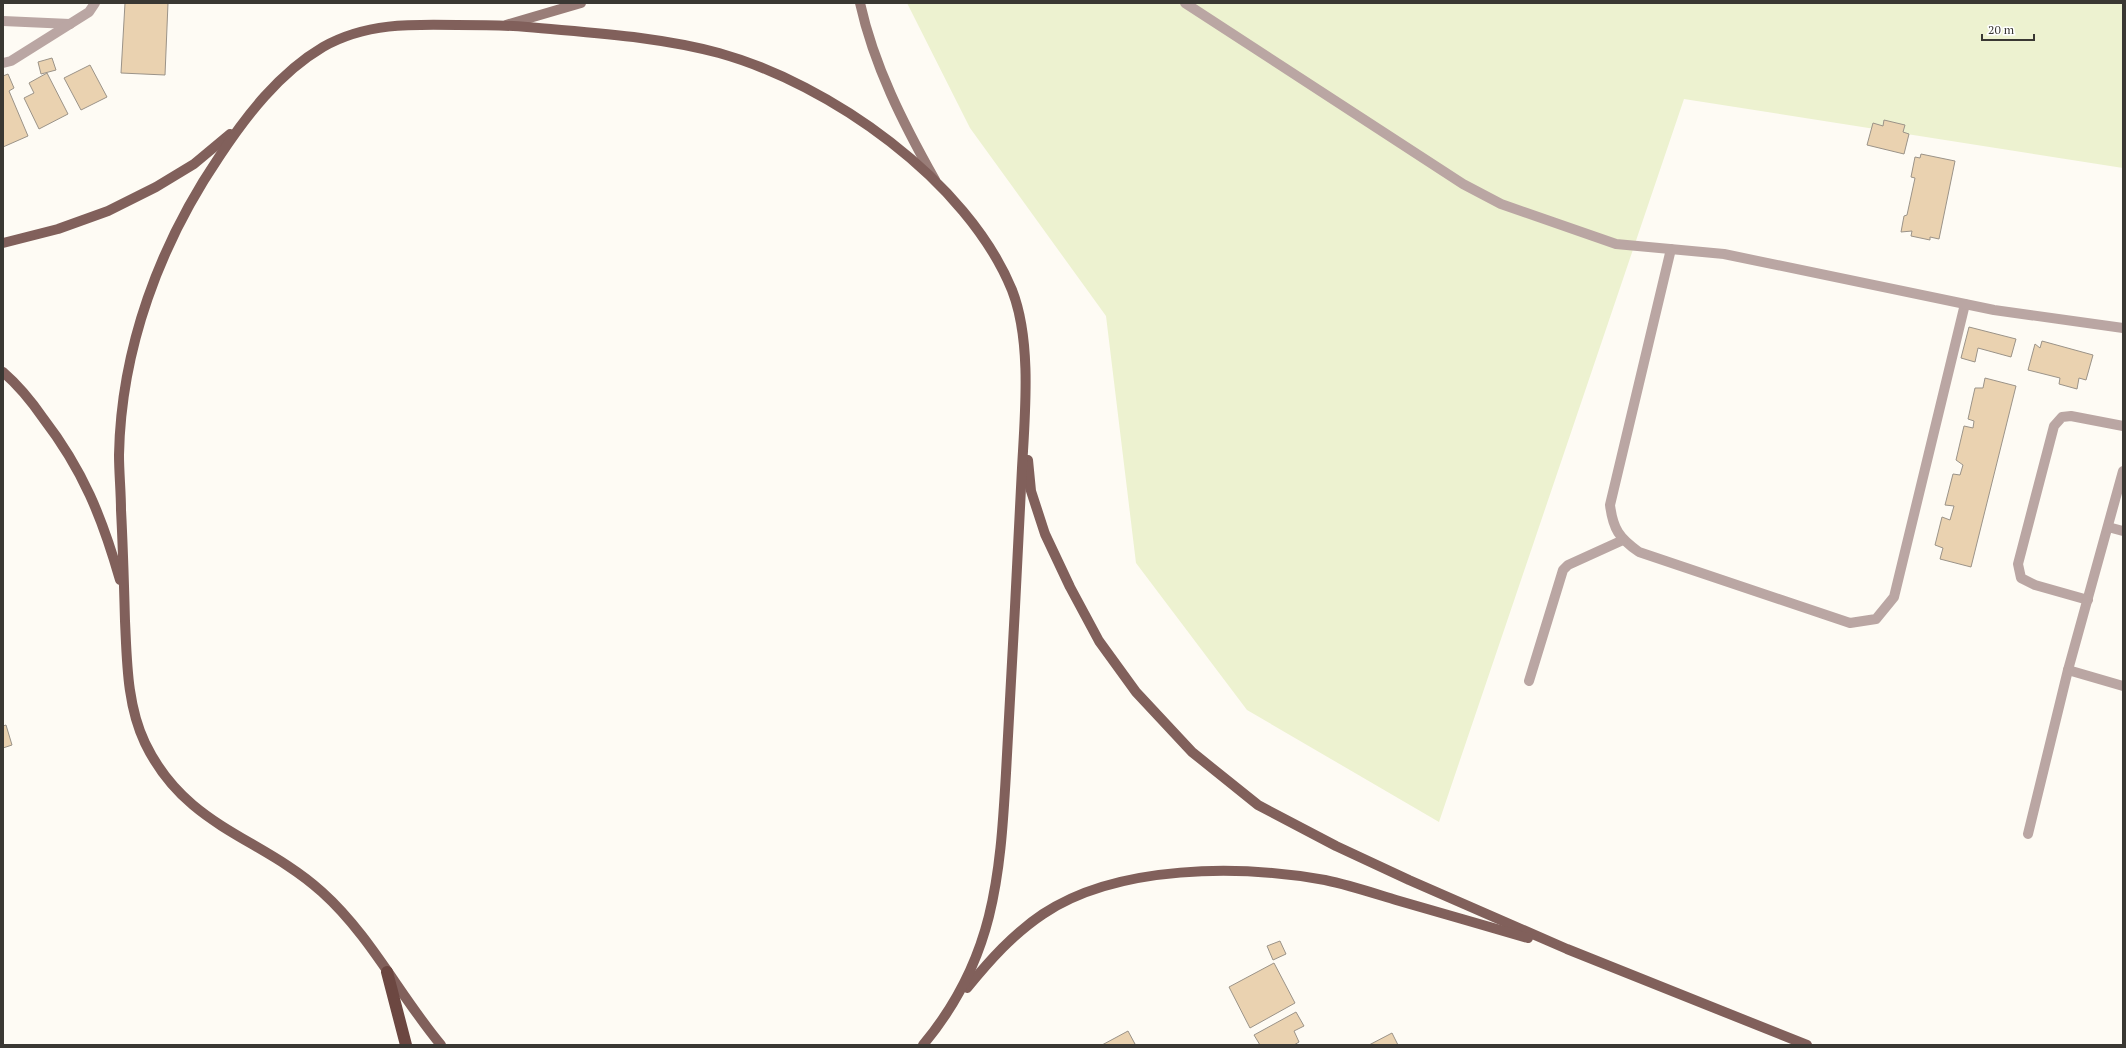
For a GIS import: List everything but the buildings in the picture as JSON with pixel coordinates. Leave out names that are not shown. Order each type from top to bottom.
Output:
[{"type":"highway","points":[[387,972],[406,1045]]},
{"type":"main road","points":[[441,1045],[344,913],[316,886],[207,818],[179,794],[159,768],[144,741],[134,713],[127,674],[119,451],[125,397],[134,341],[150,291],[173,232],[201,183],[239,126],[280,80],[319,49],[347,36],[377,27],[411,24],[506,26],[624,36],[680,44],[723,54],[770,72],[820,96],[866,123],[935,180],[972,223],[999,263],[1014,295],[1023,333],[1025,359],[1024,430],[1002,846],[990,922],[976,959],[956,1000]]},
{"type":"main road","points":[[3,243],[58,229],[108,211],[156,187],[194,164],[239,126]]},
{"type":"main road","points":[[3,372],[33,403],[77,466],[94,502],[109,541],[124,597]]},
{"type":"main road","points":[[1024,430],[1031,490],[1045,534],[1070,587],[1099,641],[1136,692],[1192,752],[1258,805],[1336,846],[1567,949],[1807,1045]]},
{"type":"main road","points":[[924,1045],[956,1000],[991,958],[1016,933],[1044,913],[1099,888],[1134,879],[1168,874],[1217,870],[1274,873],[1326,881],[1567,949]]},
{"type":"street","points":[[3,64],[11,61],[89,12],[95,3]]},
{"type":"street","points":[[506,26],[581,3]]},
{"type":"street","points":[[860,3],[882,76],[910,136],[935,180]]},
{"type":"street","points":[[1185,3],[1463,184],[1501,204],[1616,244],[1724,254],[1965,304],[2123,328]]},
{"type":"street","points":[[3,21],[70,24]]},
{"type":"street","points":[[1671,249],[1610,505],[1612,522],[1623,540],[1639,552],[1850,623],[1876,619],[1894,597],[1965,304]]},
{"type":"street","points":[[2088,600],[2035,586],[2021,578],[2018,564],[2054,426],[2062,417],[2071,416],[2123,426]]},
{"type":"street","points":[[2028,834],[2068,670],[2123,471]]},
{"type":"street","points":[[2108,527],[2123,531]]},
{"type":"street","points":[[1529,681],[1563,570],[1568,565],[1623,540]]},
{"type":"street","points":[[2068,670],[2123,686]]},
{"type":"green space","points":[[907,3],[2123,3],[2123,168],[1684,99],[1439,822],[1247,710],[1136,563],[1106,316],[970,128]]}]
